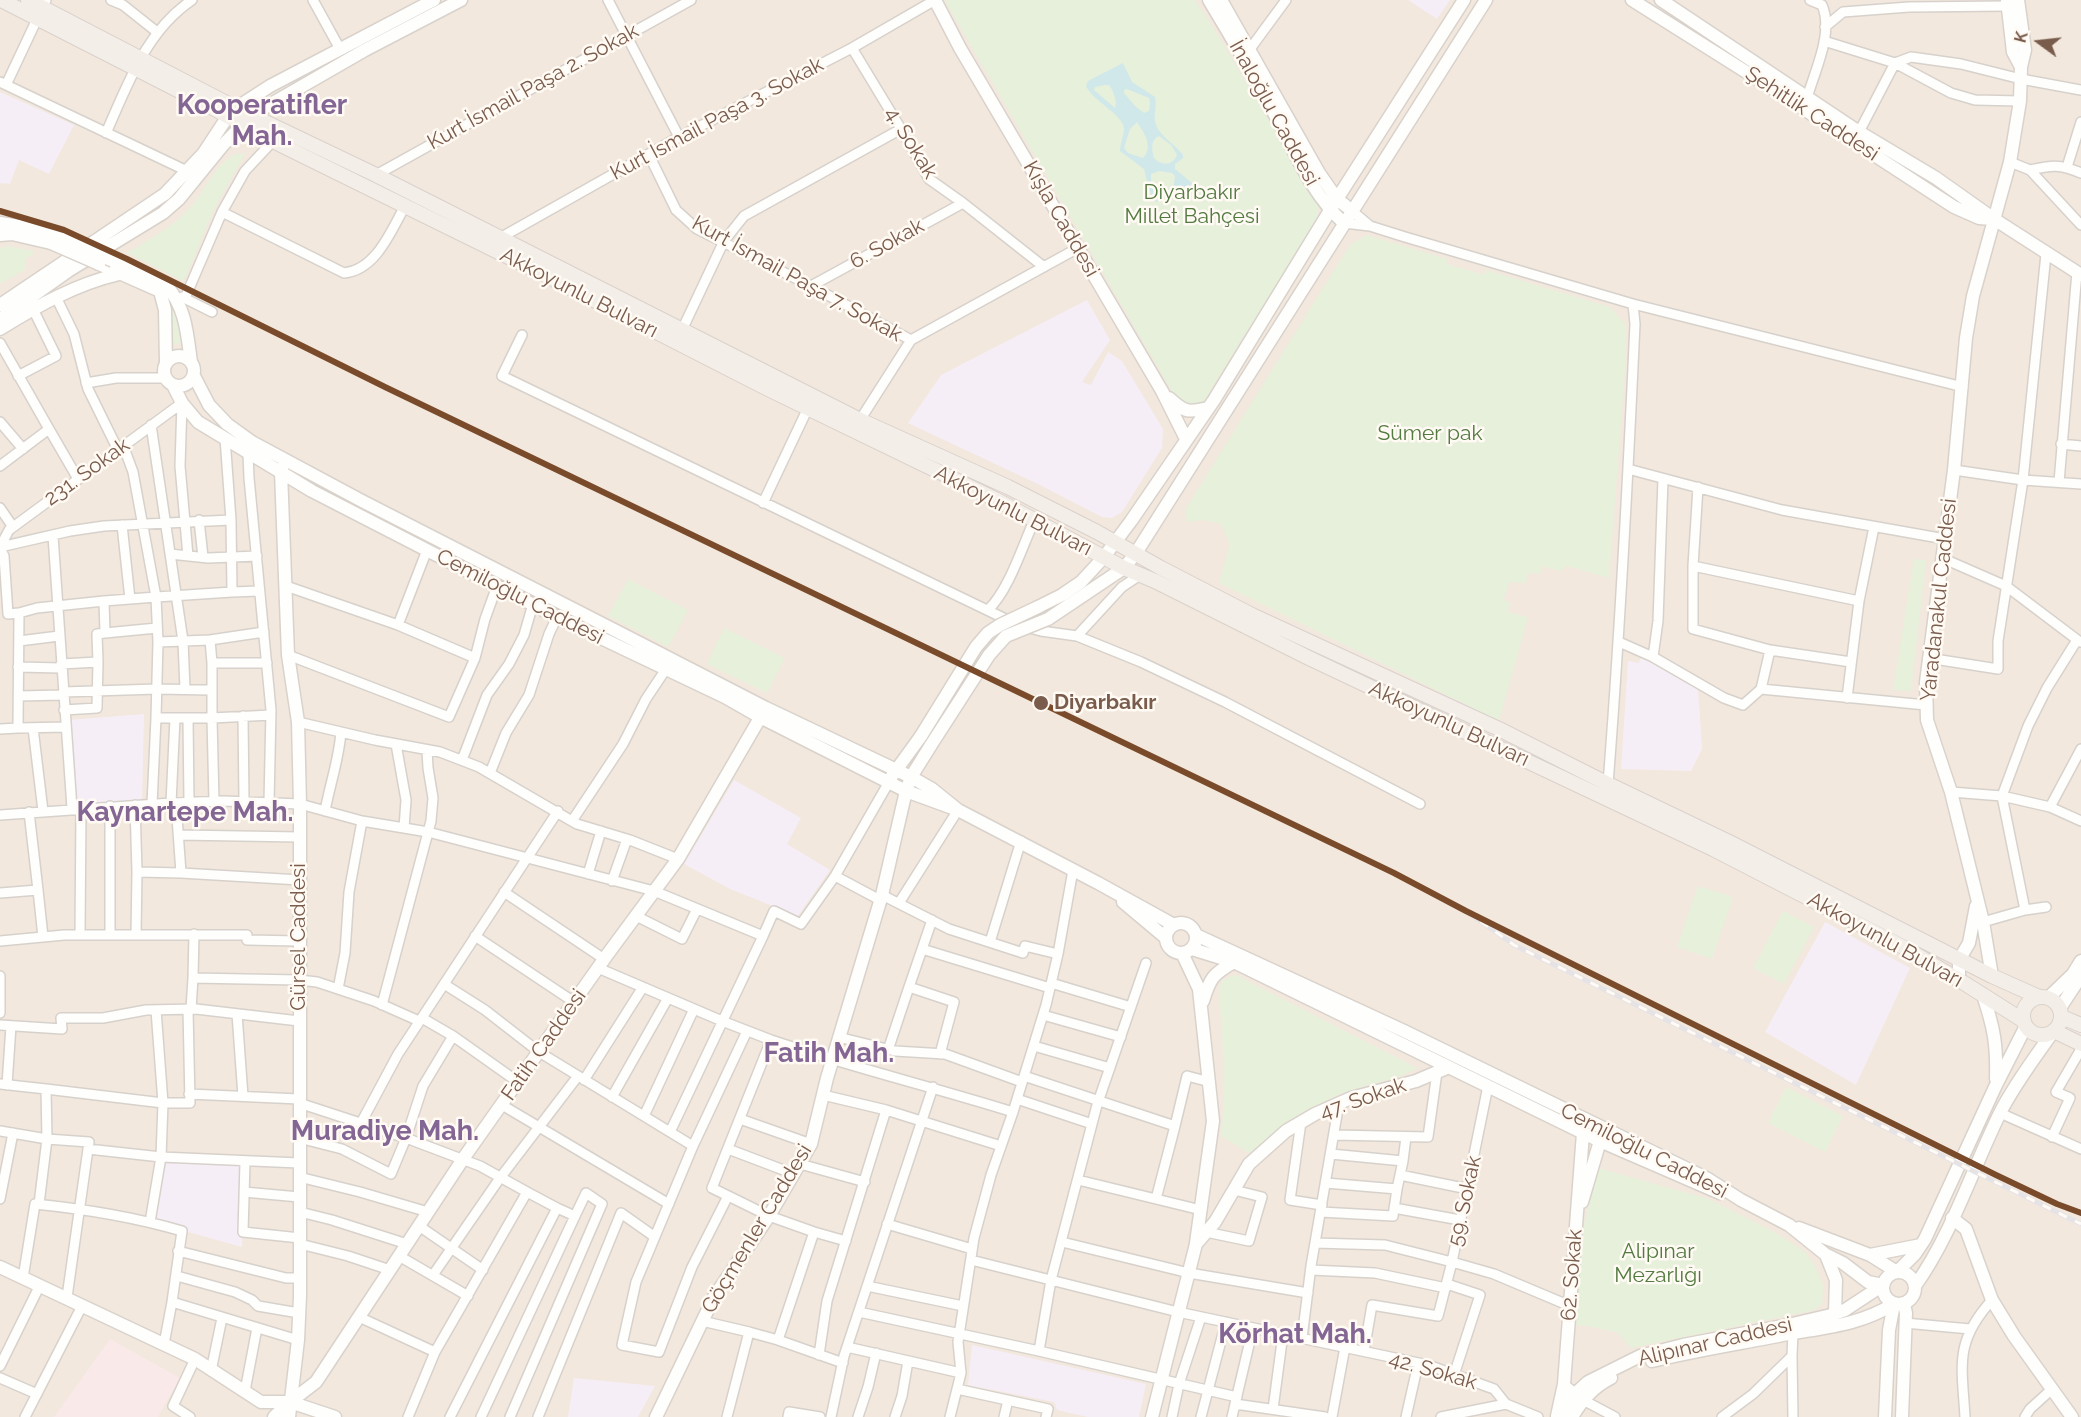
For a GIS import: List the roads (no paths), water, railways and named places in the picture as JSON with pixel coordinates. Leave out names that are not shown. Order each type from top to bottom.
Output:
[{"type":"main road","name":"Akkoyunlu Bulvarı","points":[[1,0],[42,8]]},
{"type":"main road","name":"Akkoyunlu Bulvarı","points":[[28,0],[138,63],[247,120],[376,175],[860,420],[1008,487],[1252,615],[1499,729],[1959,960],[2044,998]]},
{"type":"main road","name":"Akkoyunlu Bulvarı","points":[[247,120],[273,141],[995,499],[1124,568],[1713,849],[1905,948],[1959,979],[2025,1023]]},
{"type":"main road","points":[[2061,1012],[2061,1023],[2053,1032],[2040,1036],[2034,1034],[2025,1023],[2025,1009],[2028,1003],[2044,998],[2081,1025]]},
{"type":"main road","points":[[2053,1032],[2081,1046]]},
{"type":"street","points":[[111,0],[123,5],[157,32]]},
{"type":"street","points":[[106,133],[138,63],[157,32],[192,0]]},
{"type":"street","points":[[313,0],[340,49]]},
{"type":"street","points":[[0,305],[165,194],[203,154],[232,112],[270,86],[434,0]]},
{"type":"street","points":[[0,319],[115,240],[163,213],[247,120],[365,50],[461,0]]},
{"type":"street","points":[[608,0],[679,137]]},
{"type":"street","name":"Kurt İsmail Paşa 2. Sokak","points":[[376,175],[691,0]]},
{"type":"street","name":"Kurt İsmail Paşa 3. Sokak","points":[[500,238],[679,137],[852,48],[935,0]]},
{"type":"street","name":"Kışla Caddesi","points":[[935,0],[960,48],[1162,391],[1186,439]]},
{"type":"street","name":"İnaloğlu Caddesi","points":[[1209,0],[1244,57],[1311,182],[1330,211],[1344,223]]},
{"type":"street","name":"İnaloğlu Caddesi","points":[[1221,0],[1319,173],[1337,199],[1351,210]]},
{"type":"street","points":[[1250,49],[1286,0]]},
{"type":"street","points":[[670,1132],[774,911],[801,924],[835,876],[889,782],[890,768],[921,736],[976,647],[988,633],[1062,595],[1081,582],[1116,542],[1208,408],[1337,199],[1464,0]]},
{"type":"street","name":"Göçmenler Caddesi","points":[[656,1417],[714,1297],[769,1216],[811,1144],[838,1037],[881,897],[911,777],[989,655],[1006,636],[1048,619],[1124,568],[1136,553],[1486,0]]},
{"type":"street","name":"Şehitlik Caddesi","points":[[1632,0],[1954,207],[1979,218],[1994,219]]},
{"type":"street","name":"Şehitlik Caddesi","points":[[1663,0],[1807,98],[1936,178],[2079,274]]},
{"type":"street","points":[[1807,98],[1824,41],[1825,27],[1825,13],[1822,5],[1810,0]]},
{"type":"street","points":[[1825,27],[1843,12],[2011,2]]},
{"type":"street","name":"Yaradanakul Caddesi","points":[[1992,976],[1983,922],[1951,792],[1927,720],[1926,705],[1928,658],[1954,470],[1966,338],[1973,296],[2010,162],[2020,101],[2025,50],[2011,2]]},
{"type":"street","points":[[42,8],[3,84],[187,171]]},
{"type":"street","points":[[1824,41],[1896,63],[1951,93],[1975,100],[2020,101]]},
{"type":"street","name":"4. Sokak","points":[[852,48],[929,179],[963,202],[1044,267]]},
{"type":"street","points":[[1859,132],[1896,63],[1911,57],[2021,73],[2081,90]]},
{"type":"street","points":[[2067,167],[2081,122]]},
{"type":"street","points":[[682,330],[724,241],[744,216],[901,129]]},
{"type":"street","points":[[185,298],[222,212],[245,171],[273,141]]},
{"type":"street","name":"Kurt İsmail Paşa 7. Sokak","points":[[649,155],[676,210],[697,229],[811,286],[911,340]]},
{"type":"street","points":[[2010,162],[2030,170],[2081,225]]},
{"type":"street","points":[[2030,170],[2055,165],[2067,167],[2081,174]]},
{"type":"street","name":"6. Sokak","points":[[811,286],[963,202]]},
{"type":"street","points":[[222,212],[344,273],[355,272],[379,253],[405,207]]},
{"type":"street","points":[[1351,210],[1370,226]]},
{"type":"street","points":[[0,223],[26,226],[119,274],[185,298],[212,312]]},
{"type":"street","points":[[1344,223],[1370,226],[1633,304],[1963,387]]},
{"type":"street","points":[[0,235],[54,239],[113,261],[167,286],[164,370],[169,382]]},
{"type":"street","points":[[860,420],[911,340],[1078,248]]},
{"type":"street","points":[[1928,658],[1998,669],[1998,640],[2022,480],[2046,254]]},
{"type":"street","points":[[0,329],[56,297],[119,274]]},
{"type":"street","points":[[2059,482],[2079,274]]},
{"type":"street","points":[[86,384],[116,378],[169,382],[183,386],[188,384],[195,371],[191,362],[183,316],[179,301],[166,291]]},
{"type":"street","points":[[56,297],[74,334],[86,384],[133,472],[144,523],[156,597],[158,642],[152,804]]},
{"type":"street","points":[[1608,784],[1629,469],[1635,324],[1633,304]]},
{"type":"street","points":[[18,376],[56,356],[33,309]]},
{"type":"street","points":[[522,335],[502,376],[1018,625],[1077,636],[1225,702],[1420,804]]},
{"type":"street","points":[[0,343],[78,479]]},
{"type":"street","points":[[166,363],[179,356],[188,358],[191,362]]},
{"type":"street","name":"Cemiloğlu Caddesi","points":[[194,376],[209,405],[227,424],[252,442],[763,712],[906,791],[958,810]]},
{"type":"street","name":"Cemiloğlu Caddesi","points":[[169,382],[182,404],[198,422],[312,491],[557,617],[725,697],[911,777],[932,789],[958,810]]},
{"type":"street","points":[[1162,391],[1182,409],[1193,412],[1208,408]]},
{"type":"street","points":[[182,404],[180,466],[188,556]]},
{"type":"street","name":"231. Sokak","points":[[0,547],[9,530],[182,404]]},
{"type":"street","points":[[763,503],[808,408]]},
{"type":"street","points":[[0,422],[23,449]]},
{"type":"street","points":[[151,425],[183,641],[185,689]]},
{"type":"street","points":[[0,466],[49,429]]},
{"type":"street","points":[[225,438],[231,520],[232,592]]},
{"type":"street","points":[[2061,444],[2081,446]]},
{"type":"street","points":[[248,453],[271,715],[269,803]]},
{"type":"street","name":"Gürsel Caddesi","points":[[286,459],[281,472],[288,656],[298,722],[300,804],[300,1278],[298,1340],[289,1417]]},
{"type":"street","points":[[1629,469],[1782,510],[1945,539]]},
{"type":"street","points":[[1954,470],[2022,480],[2081,484]]},
{"type":"street","points":[[1653,657],[1658,621],[1663,479]]},
{"type":"street","points":[[1698,487],[1693,566],[1693,628],[1770,650],[1851,662]]},
{"type":"street","points":[[0,508],[13,527]]},
{"type":"street","points":[[199,520],[203,557]]},
{"type":"street","points":[[231,520],[144,523],[70,531],[0,547],[4,556],[8,614],[38,608],[104,601],[259,591]]},
{"type":"street","points":[[988,610],[995,603],[1008,579],[1034,521]]},
{"type":"street","points":[[123,525],[130,599]]},
{"type":"street","points":[[1847,698],[1859,601],[1874,528]]},
{"type":"street","points":[[53,536],[64,710],[76,808],[80,935]]},
{"type":"street","points":[[398,625],[427,550]]},
{"type":"street","points":[[170,554],[231,558],[257,556]]},
{"type":"street","points":[[1942,558],[2006,586],[2079,641],[2047,688],[2028,726],[2002,796],[2025,910]]},
{"type":"street","points":[[1693,566],[1859,601]]},
{"type":"street","points":[[1077,636],[1122,587],[1140,575]]},
{"type":"street","points":[[286,586],[398,625],[475,657]]},
{"type":"street","points":[[288,656],[449,717],[475,657],[497,586]]},
{"type":"street","points":[[104,601],[105,633]]},
{"type":"street","points":[[462,760],[487,695],[509,664],[524,635],[533,604]]},
{"type":"street","points":[[18,728],[19,613]]},
{"type":"street","points":[[490,772],[506,733],[529,695],[557,617]]},
{"type":"street","points":[[64,710],[97,708],[97,634],[157,628]]},
{"type":"street","points":[[158,642],[210,640],[264,632]]},
{"type":"street","points":[[19,640],[59,636]]},
{"type":"street","points":[[210,640],[214,802]]},
{"type":"street","points":[[1619,642],[1653,657],[1724,698],[1743,705],[1761,689],[1770,650]]},
{"type":"street","points":[[18,667],[98,662]]},
{"type":"street","points":[[212,663],[267,663]]},
{"type":"street","points":[[572,820],[623,744],[646,699],[666,669]]},
{"type":"street","points":[[18,696],[157,689],[212,690]]},
{"type":"street","points":[[1761,689],[1926,705]]},
{"type":"street","name":"Fatih Caddesi","points":[[274,1417],[316,1382],[501,1105],[678,859],[763,712]]},
{"type":"street","points":[[156,718],[271,715]]},
{"type":"street","points":[[243,716],[244,802]]},
{"type":"street","points":[[175,718],[174,803],[182,873]]},
{"type":"street","points":[[188,718],[189,802]]},
{"type":"street","points":[[298,722],[427,750],[462,760],[490,772],[572,820],[678,859]]},
{"type":"street","points":[[0,729],[66,727]]},
{"type":"street","points":[[33,728],[43,811]]},
{"type":"street","points":[[325,811],[330,782],[339,756],[341,732]]},
{"type":"street","points":[[396,744],[406,800],[404,828]]},
{"type":"street","points":[[931,745],[925,769],[932,789]]},
{"type":"street","points":[[2050,807],[2081,749]]},
{"type":"street","points":[[382,1005],[428,831],[434,798],[427,750]]},
{"type":"street","points":[[1951,792],[2002,796],[2050,807],[2081,821]]},
{"type":"street","points":[[0,815],[189,802],[300,804],[362,821],[428,831],[654,891],[762,936]]},
{"type":"street","points":[[135,805],[136,934]]},
{"type":"street","points":[[110,806],[110,935]]},
{"type":"street","points":[[899,903],[958,810],[1021,841],[1174,925],[1186,924],[1194,930],[1196,935],[1196,940],[1187,951]]},
{"type":"street","points":[[30,812],[43,937]]},
{"type":"street","points":[[361,1123],[398,1054],[558,812]]},
{"type":"street","points":[[338,989],[345,952],[349,892],[362,821]]},
{"type":"street","points":[[588,874],[601,831]]},
{"type":"street","points":[[178,835],[300,837]]},
{"type":"street","points":[[612,881],[627,839]]},
{"type":"street","points":[[990,942],[1021,841]]},
{"type":"street","points":[[950,1417],[961,1373],[958,1342],[972,1249],[991,1175],[1034,1046],[1051,985],[1073,870]]},
{"type":"street","points":[[137,872],[300,880]]},
{"type":"street","points":[[835,876],[899,903],[948,929],[1023,953],[1025,946],[1058,954]]},
{"type":"street","points":[[1098,883],[1166,938],[1170,949],[1187,951]]},
{"type":"street","points":[[0,892],[38,890]]},
{"type":"street","points":[[504,892],[601,964],[668,998],[771,1040],[1013,1112]]},
{"type":"street","points":[[1959,979],[1959,960],[1969,944],[1977,899]]},
{"type":"street","points":[[1983,922],[2025,910],[2046,907]]},
{"type":"street","points":[[636,916],[682,939],[697,909]]},
{"type":"street","points":[[888,1050],[932,920]]},
{"type":"street","points":[[1166,938],[1168,930],[1174,925]]},
{"type":"street","points":[[11,1026],[4,1085],[163,1103],[190,1103],[190,1009],[194,934]]},
{"type":"street","points":[[0,941],[80,935],[194,934],[247,935],[247,940],[299,941]]},
{"type":"street","name":"Cemiloğlu Caddesi","points":[[1196,935],[1404,1031],[1708,1179],[1741,1200]]},
{"type":"street","points":[[475,936],[574,1002]]},
{"type":"street","points":[[922,949],[1131,1007]]},
{"type":"street","points":[[1152,1417],[1195,1247],[1213,1121],[1199,989],[1187,951]]},
{"type":"street","name":"Cemiloğlu Caddesi","points":[[1187,951],[1234,963],[1443,1069],[1488,1086],[1600,1141],[1705,1187],[1741,1200]]},
{"type":"street","points":[[2044,998],[2073,974],[2081,960]]},
{"type":"street","points":[[1039,1351],[1051,1280],[1092,1124],[1146,963]]},
{"type":"street","points":[[1201,1005],[1216,973],[1234,963]]},
{"type":"street","points":[[0,976],[0,1013]]},
{"type":"street","points":[[2061,1012],[2081,976]]},
{"type":"street","points":[[193,978],[317,982],[420,1020],[453,1036],[518,1082]]},
{"type":"street","points":[[444,984],[485,1010],[539,1052],[693,1146]]},
{"type":"street","points":[[433,1275],[500,1178],[538,1128],[581,1078],[643,987]]},
{"type":"street","points":[[909,987],[954,1002],[940,1054]]},
{"type":"street","points":[[1983,995],[1993,1025],[1997,1048],[1996,1085]]},
{"type":"street","points":[[612,1097],[668,998]]},
{"type":"street","points":[[0,1025],[62,1029],[61,1018],[103,1018],[156,1010],[190,1009],[299,1021]]},
{"type":"street","points":[[644,1116],[694,1009]]},
{"type":"street","points":[[150,1222],[161,1157],[163,1103],[156,1010]]},
{"type":"street","points":[[237,1014],[243,1096]]},
{"type":"street","points":[[1043,1015],[1121,1037]]},
{"type":"street","points":[[1902,1417],[1906,1313],[1899,1304],[1884,1295],[1883,1286],[1886,1278],[1897,1272],[1921,1245],[2025,1023]]},
{"type":"street","points":[[728,1196],[692,1267],[659,1352],[622,1345],[636,1282],[693,1146],[747,1031]]},
{"type":"street","points":[[1885,1417],[1889,1330],[1899,1304],[1914,1295],[1915,1286],[1931,1262],[2000,1113],[2014,1087],[2053,1032]]},
{"type":"street","points":[[299,1138],[342,1149],[391,1174],[423,1086],[453,1036]]},
{"type":"street","points":[[838,1037],[888,1050],[940,1054],[1175,1126]]},
{"type":"street","points":[[771,1040],[712,1188],[769,1216],[846,1241]]},
{"type":"street","points":[[1034,1046],[1110,1068]]},
{"type":"street","points":[[2052,1137],[2070,1098],[2056,1092],[2081,1046]]},
{"type":"street","points":[[1334,1135],[1428,1137],[1443,1069]]},
{"type":"street","name":"47. Sokak","points":[[1195,1247],[1215,1222],[1249,1164],[1286,1131],[1351,1098],[1416,1081],[1443,1069]]},
{"type":"street","points":[[1156,1199],[1187,1076],[1210,1082]]},
{"type":"street","name":"59. Sokak","points":[[1364,1351],[1372,1305],[1438,1316],[1447,1286],[1488,1086]]},
{"type":"street","points":[[831,1417],[843,1363],[933,1088]]},
{"type":"street","points":[[39,1204],[47,1139],[46,1089]]},
{"type":"street","points":[[189,1094],[299,1101],[463,1160],[575,1216]]},
{"type":"street","points":[[823,1095],[886,1110],[1001,1146]]},
{"type":"street","points":[[1017,1099],[1092,1124]]},
{"type":"street","points":[[1302,1338],[1315,1243],[1339,1103]]},
{"type":"street","points":[[501,1105],[669,1204]]},
{"type":"street","points":[[819,1354],[827,1301],[886,1110]]},
{"type":"street","points":[[2000,1113],[2081,1149]]},
{"type":"street","points":[[740,1119],[811,1144]]},
{"type":"street","points":[[1301,1122],[1290,1200],[1322,1209],[1393,1216],[1406,1137]]},
{"type":"street","points":[[0,1131],[47,1139],[89,1142],[67,1297]]},
{"type":"street","points":[[0,1199],[13,1133]]},
{"type":"street","name":"62. Sokak","points":[[1558,1417],[1564,1384],[1583,1133]]},
{"type":"street","points":[[1576,1220],[1600,1141]]},
{"type":"street","points":[[88,1149],[161,1157],[299,1164]]},
{"type":"street","points":[[728,1149],[797,1169],[865,1182]]},
{"type":"street","points":[[1331,1154],[1402,1161]]},
{"type":"street","points":[[245,1162],[243,1232],[300,1241],[390,1270]]},
{"type":"street","points":[[1400,1175],[1468,1189]]},
{"type":"street","points":[[299,1177],[428,1212]]},
{"type":"street","points":[[1078,1180],[1202,1210]]},
{"type":"street","points":[[1326,1183],[1397,1189]]},
{"type":"street","points":[[1206,1232],[1249,1241],[1262,1197],[1234,1190]]},
{"type":"street","points":[[244,1192],[299,1197]]},
{"type":"street","points":[[408,1417],[435,1352],[527,1192]]},
{"type":"street","points":[[481,1417],[586,1193],[602,1204],[510,1417]]},
{"type":"street","points":[[1741,1200],[1789,1225],[1870,1255],[1897,1272],[1907,1274],[1915,1286]]},
{"type":"street","points":[[23,1278],[35,1204],[150,1222],[182,1231],[177,1276],[164,1344]]},
{"type":"street","points":[[450,1417],[557,1208]]},
{"type":"street","points":[[1394,1208],[1460,1220]]},
{"type":"street","points":[[300,1212],[407,1244]]},
{"type":"street","points":[[538,1417],[621,1213],[655,1237]]},
{"type":"street","points":[[1952,1218],[1966,1229],[1992,1300],[2014,1336],[2072,1417]]},
{"type":"street","points":[[887,1224],[972,1249]]},
{"type":"street","points":[[1789,1225],[1825,1254],[1843,1263],[1868,1282],[1883,1286]]},
{"type":"street","points":[[419,1226],[483,1270]]},
{"type":"street","points":[[778,1340],[814,1232]]},
{"type":"street","points":[[1062,1242],[1188,1273],[1308,1293]]},
{"type":"street","points":[[1315,1243],[1385,1245],[1494,1274],[1570,1306]]},
{"type":"street","points":[[1870,1255],[1921,1245]]},
{"type":"street","points":[[178,1251],[286,1278],[300,1278]]},
{"type":"street","points":[[1825,1254],[1836,1280],[1835,1313]]},
{"type":"street","points":[[399,1256],[468,1296]]},
{"type":"street","name":"42. Sokak","points":[[971,1260],[1178,1312],[1428,1365],[1494,1389],[1506,1404],[1538,1417]]},
{"type":"street","points":[[0,1267],[195,1359],[261,1402],[290,1402],[335,1417]]},
{"type":"street","points":[[1311,1270],[1375,1273],[1447,1286],[1480,1295],[1454,1375]]},
{"type":"street","points":[[177,1276],[235,1292],[252,1300],[258,1306],[299,1313]]},
{"type":"street","points":[[0,1366],[40,1285]]},
{"type":"street","points":[[867,1286],[963,1306]]},
{"type":"street","name":"Alipınar Caddesi","points":[[1572,1417],[1579,1397],[1588,1382],[1640,1356],[1683,1345],[1788,1326],[1835,1313],[1883,1286]]},
{"type":"street","points":[[1965,1417],[1961,1359],[1970,1329],[1992,1300]]},
{"type":"street","points":[[172,1302],[298,1340]]},
{"type":"street","name":"Alipınar Caddesi","points":[[1558,1417],[1579,1397],[1601,1383],[1643,1363],[1844,1325],[1870,1317],[1899,1304]]},
{"type":"street","points":[[25,1417],[82,1306]]},
{"type":"street","points":[[859,1312],[1039,1351],[1207,1391],[1236,1401],[1255,1412],[1272,1409],[1284,1414],[1324,1417]]},
{"type":"street","points":[[359,1317],[435,1352]]},
{"type":"street","points":[[1172,1417],[1179,1384],[1201,1317]]},
{"type":"street","points":[[211,1371],[222,1318]]},
{"type":"street","points":[[702,1321],[778,1340],[843,1363]]},
{"type":"street","points":[[1201,1417],[1226,1322]]},
{"type":"street","points":[[1905,1323],[1970,1329]]},
{"type":"street","points":[[245,1391],[257,1328]]},
{"type":"street","points":[[1232,1417],[1253,1328]]},
{"type":"street","points":[[727,1417],[749,1332]]},
{"type":"street","points":[[1793,1333],[1793,1417]]},
{"type":"street","points":[[1272,1409],[1283,1334]]},
{"type":"street","points":[[848,1347],[961,1373]]},
{"type":"street","points":[[1332,1417],[1345,1347]]},
{"type":"street","points":[[858,1417],[876,1353]]},
{"type":"street","points":[[1726,1416],[1753,1394],[1792,1356]]},
{"type":"street","points":[[167,1417],[195,1359]]},
{"type":"street","points":[[895,1417],[902,1396],[908,1361]]},
{"type":"street","points":[[1407,1417],[1418,1364]]},
{"type":"street","points":[[0,1378],[37,1394]]},
{"type":"street","points":[[1564,1384],[1579,1397],[1615,1417]]},
{"type":"street","points":[[957,1389],[1048,1409],[1046,1417]]},
{"type":"street","points":[[2025,1417],[2030,1409],[2052,1389]]},
{"type":"street","points":[[1004,1417],[1008,1400]]},
{"type":"street","points":[[1441,1417],[1506,1404]]},
{"type":"street","points":[[172,1406],[190,1417]]},
{"type":"street","points":[[1033,1417],[1035,1406]]},
{"type":"street","points":[[788,1417],[789,1412],[820,1417]]},
{"type":"water","points":[[1123,63],[1132,82],[1155,97],[1156,126],[1183,155],[1183,158],[1175,164],[1175,169],[1192,183],[1189,188],[1172,191],[1157,202],[1152,199],[1144,169],[1120,151],[1124,131],[1122,123],[1090,92],[1086,86],[1088,81]],"holes":[[[1109,85],[1115,96],[1115,108],[1094,90],[1095,87]],[[1127,89],[1149,98],[1149,111],[1144,113],[1135,106],[1124,90]],[[1137,122],[1145,135],[1148,149],[1143,158],[1128,153],[1124,148],[1130,129]],[[1159,136],[1171,145],[1177,155],[1175,159],[1170,163],[1157,161],[1154,158],[1153,143]],[[1159,171],[1172,173],[1175,176],[1174,184],[1169,189],[1157,191],[1151,187],[1151,174]]]},
{"type":"railway","points":[[1466,911],[1514,945],[2081,1224]]},
{"type":"place","name":"Diyarbakır","points":[[1041,703]]},
{"type":"district","name":"Kooperatifler Mah.","points":[[262,122]]},
{"type":"district","name":"Kaynartepe Mah.","points":[[185,813]]},
{"type":"district","name":"Fatih Mah.","points":[[829,1054]]},
{"type":"district","name":"Muradiye Mah.","points":[[385,1132]]},
{"type":"district","name":"Körhat Mah.","points":[[1295,1335]]},
{"type":"park label","name":"Diyarbakır Millet Bahçesi","points":[[1192,205]]},
{"type":"park label","name":"Sümer pak","points":[[1430,434]]},
{"type":"park label","name":"Alipınar Mezarlığı","points":[[1658,1264]]}]
